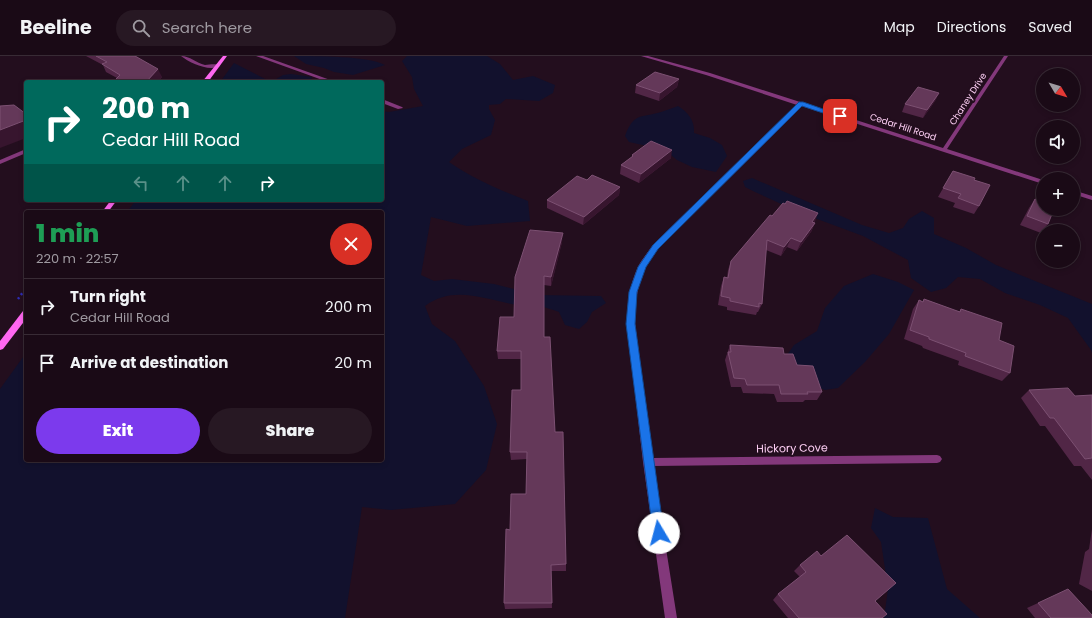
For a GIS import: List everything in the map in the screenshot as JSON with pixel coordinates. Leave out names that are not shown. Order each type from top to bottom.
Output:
[{"type":"main road","points":[[207,80],[225,56]]},
{"type":"main road","points":[[0,347],[24,317]]},
{"type":"street","points":[[183,56],[203,66],[218,66]]},
{"type":"street","points":[[258,56],[327,80]]},
{"type":"street","name":"Cedar Hill Road","points":[[643,56],[708,74],[1036,180]]},
{"type":"street","name":"Chaney Drive","points":[[944,150],[1006,56]]},
{"type":"street","points":[[384,102],[400,108]]},
{"type":"street","points":[[671,618],[648,462],[631,324],[631,307],[636,279],[655,247],[801,104]]},
{"type":"street","points":[[0,162],[24,152]]},
{"type":"street","points":[[1080,194],[1092,198]]},
{"type":"street","name":"Hickory Cove","points":[[648,462],[937,459]]},
{"type":"shaded area","points":[[294,56],[355,58],[385,65],[353,75],[334,72],[306,64]]},
{"type":"shaded area","points":[[407,56],[487,56],[500,64],[513,80],[533,76],[555,85],[553,93],[539,101],[506,99],[500,104],[489,105],[489,109],[495,120],[491,135],[462,149],[449,162],[477,179],[528,201],[530,221],[467,226],[431,217],[421,275],[434,281],[452,279],[494,284],[537,295],[601,296],[606,303],[592,312],[587,322],[579,329],[565,325],[559,312],[537,306],[523,306],[473,296],[449,296],[437,299],[425,306],[432,324],[455,341],[484,386],[497,424],[486,470],[455,504],[391,510],[362,507],[345,618],[0,618],[0,389],[24,356],[24,462],[384,462],[384,210],[128,210],[134,202],[384,202],[384,111],[389,112],[423,106],[414,89],[412,77],[402,61]]},
{"type":"shaded area","points":[[234,63],[267,80],[221,80]]},
{"type":"shaded area","points":[[291,74],[312,77],[311,80],[274,80],[283,75]]},
{"type":"shaded area","points":[[678,106],[690,117],[694,133],[710,138],[722,145],[727,156],[716,172],[692,167],[677,160],[665,150],[629,142],[625,136],[628,128],[635,119]]},
{"type":"shaded area","points":[[752,178],[862,225],[889,233],[903,228],[909,219],[922,211],[934,218],[934,234],[966,248],[996,265],[1092,304],[1092,353],[1068,318],[1040,305],[1005,293],[980,279],[958,277],[946,288],[931,292],[911,278],[908,260],[863,236],[801,213],[745,187],[743,181]]},
{"type":"shaded area","points":[[873,274],[898,282],[914,290],[889,334],[865,362],[838,388],[825,390],[812,385],[798,374],[787,355],[794,345],[817,331],[825,308],[844,286]]},
{"type":"shaded area","points":[[875,508],[893,517],[928,518],[947,589],[980,618],[884,618],[888,589],[881,542],[871,528]]},
{"type":"building","points":[[96,56],[135,56],[158,69],[148,80],[115,80],[120,75],[102,64],[107,62]]},
{"type":"building","points":[[655,72],[679,79],[660,93],[636,85]]},
{"type":"building","points":[[918,87],[939,93],[927,110],[905,104]]},
{"type":"building","points":[[14,105],[24,112],[24,121],[0,130],[0,106]]},
{"type":"building","points":[[651,141],[672,150],[641,174],[621,165],[633,156],[632,155]]},
{"type":"building","points":[[953,171],[975,178],[974,180],[990,185],[979,206],[958,198],[961,194],[943,188]]},
{"type":"building","points":[[592,175],[620,187],[584,217],[547,200],[577,176],[587,180]]},
{"type":"building","points":[[1035,199],[1036,216],[1051,216],[1048,224],[1027,216]]},
{"type":"building","points":[[787,201],[818,213],[812,222],[815,223],[801,242],[791,238],[784,247],[767,240],[762,304],[759,303],[759,307],[730,301],[730,298],[721,296],[724,277],[728,278],[731,261],[770,215],[772,216],[783,203],[785,204]]},
{"type":"building","points":[[530,230],[563,233],[551,277],[544,276],[544,337],[550,337],[555,432],[563,432],[566,564],[551,565],[552,603],[504,603],[506,529],[510,530],[511,494],[526,494],[527,452],[510,452],[512,390],[521,390],[521,351],[497,351],[500,317],[514,317],[515,277]]},
{"type":"building","points":[[924,299],[960,312],[961,309],[1002,323],[999,340],[1014,346],[1010,373],[965,356],[966,353],[910,330],[919,300],[923,302]]},
{"type":"building","points":[[730,345],[783,348],[784,354],[793,354],[797,365],[813,366],[822,392],[807,392],[808,394],[781,394],[779,385],[747,385],[745,379],[734,378],[728,352],[731,352]]},
{"type":"building","points":[[1068,388],[1075,396],[1092,395],[1092,458],[1085,459],[1054,418],[1050,418],[1029,390]]},
{"type":"building","points":[[847,535],[896,583],[875,601],[887,614],[882,618],[799,618],[778,594],[806,572],[800,565],[817,551],[821,556]]},
{"type":"building","points":[[1068,589],[1092,615],[1092,618],[1051,618],[1038,603]]},
{"type":"route","points":[[659,533],[631,324],[631,307],[636,279],[655,247],[670,231],[801,104],[840,116]]}]
